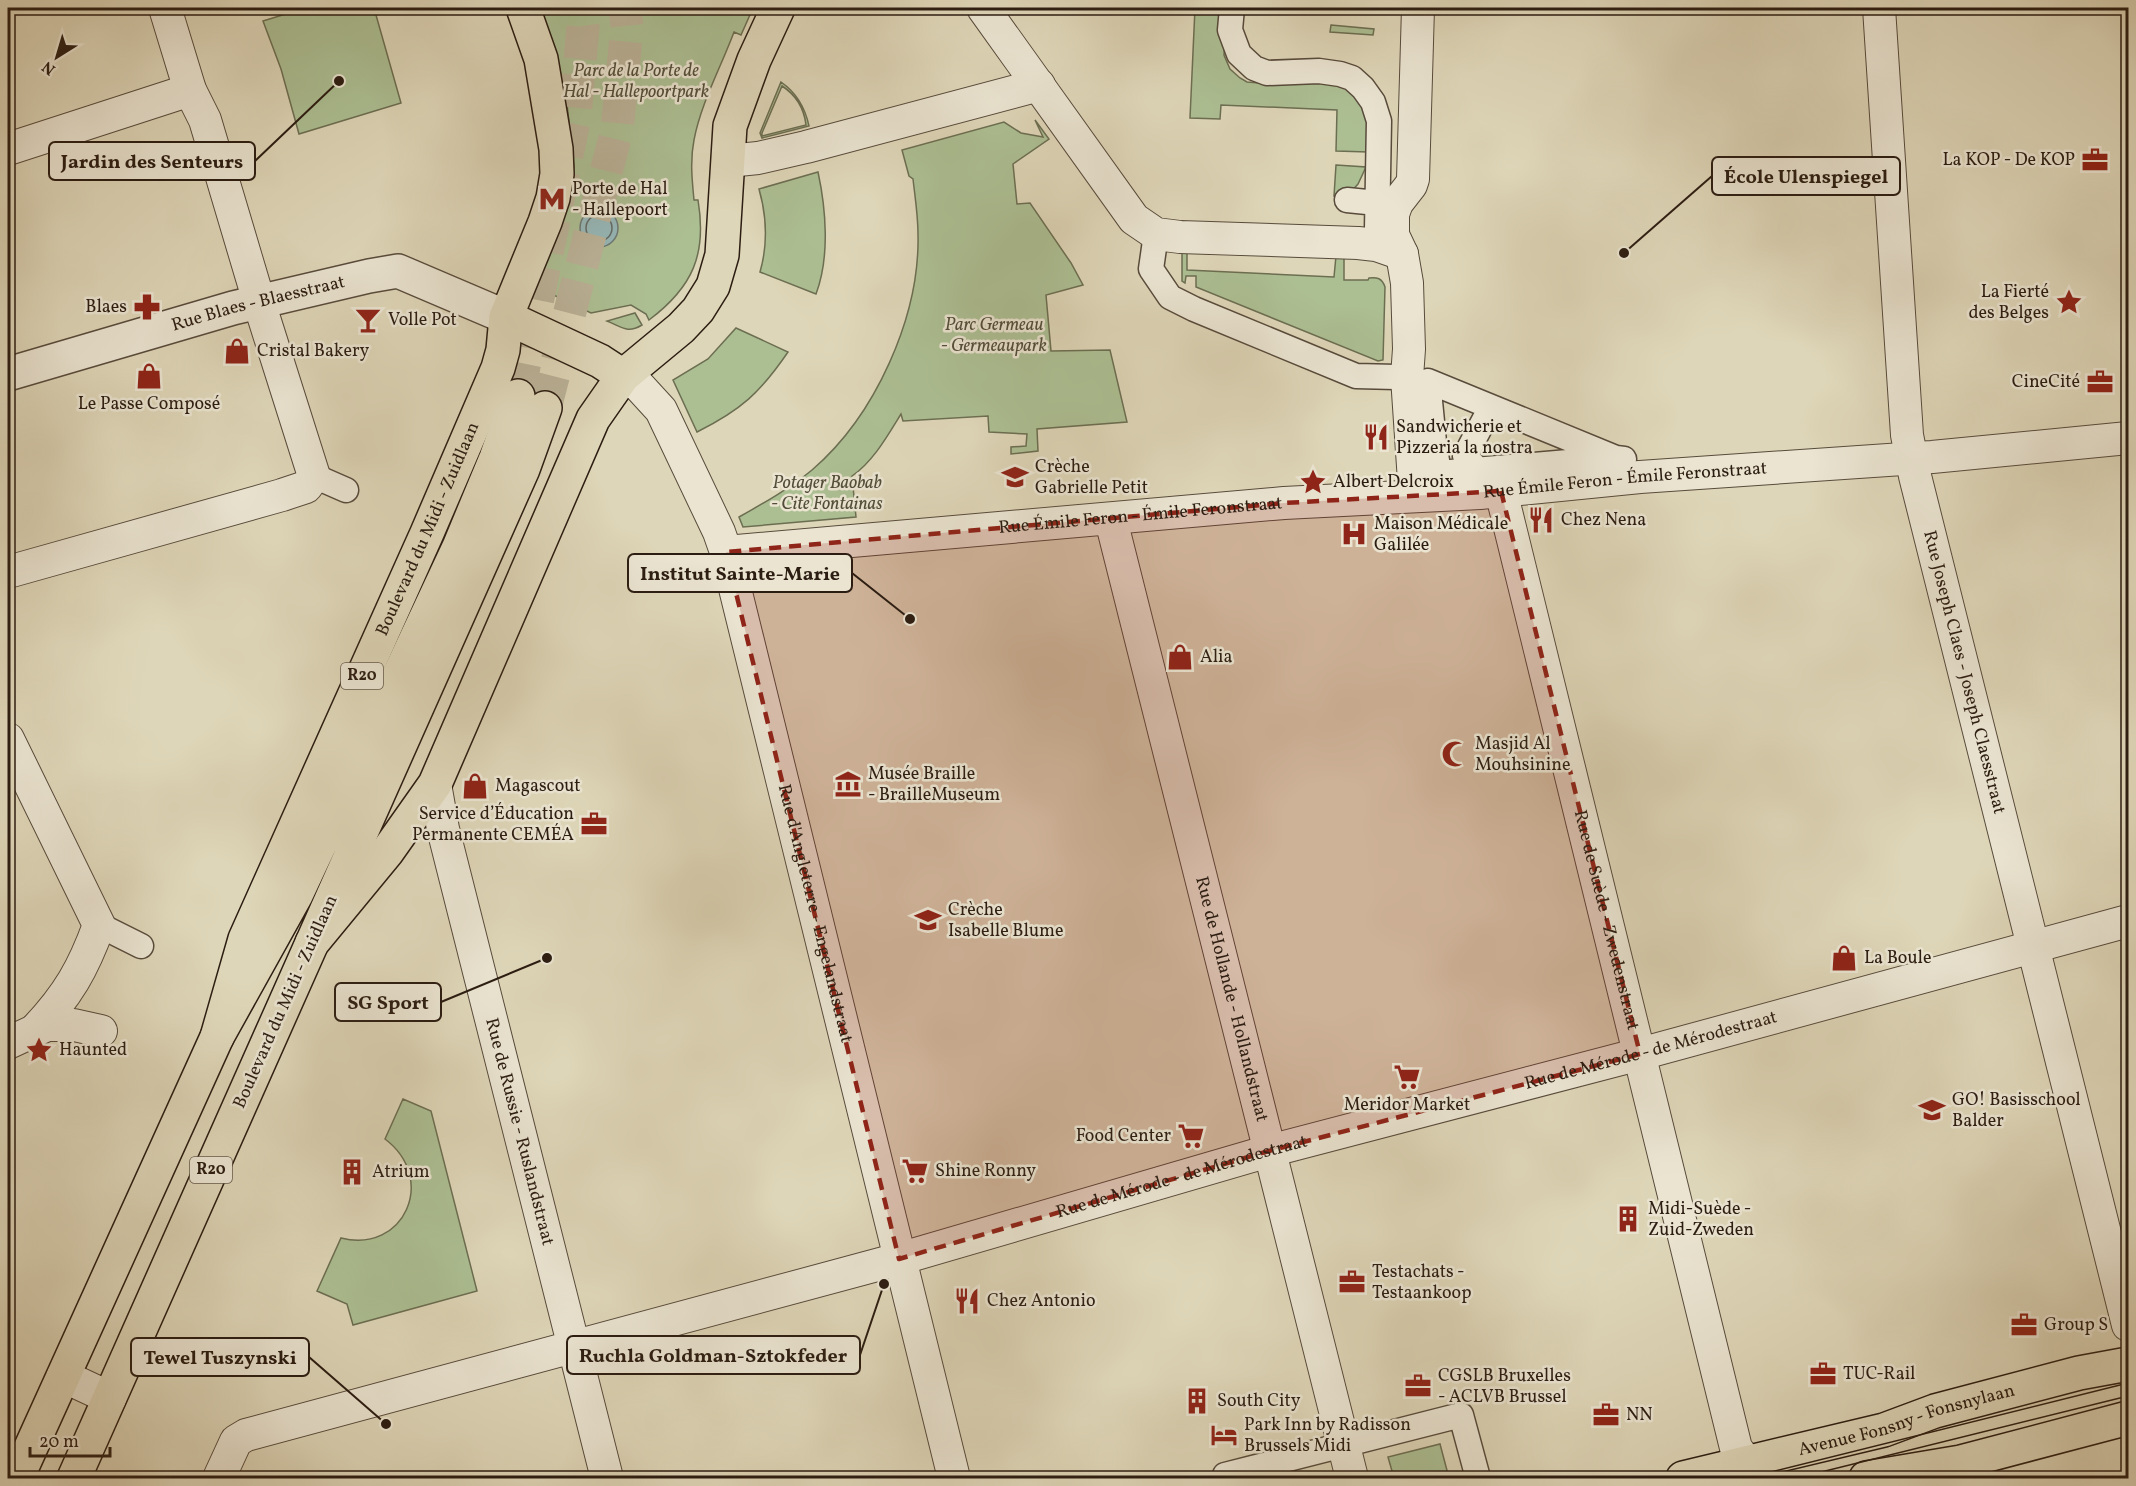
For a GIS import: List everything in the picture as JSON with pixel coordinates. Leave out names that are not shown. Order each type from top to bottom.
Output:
[{"type":"main road","name":"Boulevard du Midi - Zuidlaan","points":[[217,1036],[245,939],[427,533],[498,368],[503,350],[506,317],[553,198],[557,174],[556,149],[541,59],[523,8]]},
{"type":"main road","points":[[312,943],[387,852],[435,784],[593,419],[623,376],[681,328],[698,310],[713,286],[722,255],[730,126],[754,60],[778,8]]},
{"type":"main road","points":[[506,317],[600,361],[623,376]]},
{"type":"main road","name":"Boulevard du Midi - Zuidlaan","points":[[17,1479],[217,1036],[296,895],[459,546],[496,458],[531,402],[523,469],[74,1479]]},
{"type":"main road","name":"Avenue Fonsny - Fonsnylaan","points":[[1683,1479],[1757,1471],[1935,1411],[2079,1373],[2128,1364]]},
{"type":"main road","points":[[1866,1479],[1961,1462],[2128,1418]]},
{"type":"street","points":[[165,8],[190,90],[205,120],[314,476],[346,490]]},
{"type":"street","points":[[983,8],[1134,219],[1156,234],[1180,237],[1358,243],[1376,245],[1402,254]]},
{"type":"street","points":[[1232,8],[1230,30],[1239,54],[1254,68],[1267,73],[1319,71],[1340,74],[1352,78],[1364,88],[1373,102],[1379,121],[1372,160],[1377,203],[1377,229]]},
{"type":"street","points":[[1415,496],[1407,377],[1409,349],[1407,283],[1402,254],[1394,235],[1394,214],[1397,203],[1412,185],[1413,179],[1418,8]]},
{"type":"street","name":"Rue Joseph Claes - Joseph Claesstraat","points":[[1879,8],[1907,435],[1911,457],[2128,1325]]},
{"type":"street","points":[[728,161],[758,158],[806,147],[1039,85]]},
{"type":"street","points":[[8,149],[190,90]]},
{"type":"street","points":[[1347,200],[1377,203]]},
{"type":"street","points":[[1156,234],[1151,269],[1170,297],[1356,376],[1396,377]]},
{"type":"street","name":"Rue Blaes - Blaesstraat","points":[[8,374],[259,302],[398,271],[506,317]]},
{"type":"street","name":"Rue d'Angleterre - Engelandstraat","points":[[623,376],[639,386],[661,411],[719,532],[726,552],[954,1479]]},
{"type":"street","points":[[1428,381],[1491,407],[1622,460],[1588,464],[1580,461],[1481,474],[1439,473],[1428,381]]},
{"type":"street","points":[[1481,474],[1491,407]]},
{"type":"street","name":"Rue Émile Feron - Émile Feronstraat","points":[[726,552],[1111,520],[1284,503],[1415,496],[1481,474],[1640,477],[2128,438]]},
{"type":"street","name":"Rue de Suède - Zwedenstraat","points":[[1481,474],[1640,1054],[1736,1448],[1757,1471]]},
{"type":"street","points":[[8,572],[282,495],[306,487],[314,476]]},
{"type":"street","name":"Rue de Hollande - Hollandstraat","points":[[1111,520],[1352,1479]]},
{"type":"street","points":[[8,739],[99,926],[141,946]]},
{"type":"street","name":"Rue de Russie - Ruslandstraat","points":[[435,784],[443,829],[607,1479]]},
{"type":"street","name":"Rue de Mérode - de Mérodestraat","points":[[219,1479],[237,1441],[246,1435],[899,1259],[1269,1151],[1640,1054],[2128,921]]},
{"type":"street","points":[[36,1029],[70,989],[86,960],[99,926]]},
{"type":"street","points":[[8,1043],[47,1025],[81,1026],[101,1031]]},
{"type":"street","points":[[63,1376],[110,1398]]},
{"type":"street","points":[[1226,1479],[1225,1475],[1461,1415],[1478,1479]]},
{"type":"highlighted area","points":[[1501,491],[1640,1054],[1269,1151],[899,1259],[726,552],[1284,503]]},
{"type":"green space","points":[[305,8],[374,8],[401,103],[299,134],[281,69],[263,21]]},
{"type":"green space","name":"Parc de la Porte de Hal - Hallepoortpark","points":[[541,8],[753,8],[741,35],[734,32],[697,126],[692,155],[692,178],[694,200],[698,200],[700,237],[693,268],[676,295],[649,320],[646,314],[631,305],[591,313],[541,289],[541,273],[570,200],[574,167],[567,104],[559,66]]},
{"type":"green space","points":[[1195,8],[1227,8],[1224,55],[1230,69],[1247,82],[1260,83],[1328,76],[1367,102],[1368,152],[1336,151],[1337,110],[1221,105],[1220,119],[1190,118]]},
{"type":"green space","points":[[1331,25],[1374,29],[1373,35],[1330,32]]},
{"type":"green space","points":[[781,82],[800,101],[809,126],[762,138],[760,133]],"holes":[[[782,86],[801,108],[806,125],[762,136]]]},
{"type":"green space","name":"Parc Germeau - Germeaupark","points":[[1035,120],[1049,139],[1013,164],[1017,204],[1030,203],[1071,263],[1083,285],[1046,295],[1051,351],[1110,350],[1127,422],[1037,429],[1038,451],[1011,454],[1011,447],[1026,446],[1027,434],[989,432],[988,416],[903,421],[901,414],[873,456],[852,476],[856,517],[743,527],[739,517],[794,483],[835,448],[874,393],[889,363],[902,331],[917,266],[918,227],[913,179],[909,176],[902,150],[1004,122],[1021,133],[1043,137]]},
{"type":"green space","points":[[1336,165],[1366,167],[1358,184],[1347,196],[1334,196]]},
{"type":"green space","points":[[818,172],[823,201],[825,249],[816,294],[760,272],[766,231],[759,189]]},
{"type":"green space","points":[[1182,250],[1187,250],[1187,270],[1334,277],[1336,256],[1344,256],[1344,280],[1377,278],[1385,287],[1383,360],[1378,361],[1196,287],[1196,276],[1186,276],[1185,283],[1182,281]]},
{"type":"green space","points":[[635,313],[642,325],[637,328],[624,329],[607,321]]},
{"type":"green space","points":[[736,328],[788,352],[759,390],[738,408],[697,432],[673,380],[708,359]]},
{"type":"green space","points":[[403,1099],[431,1111],[477,1291],[353,1325],[347,1304],[317,1291],[341,1238],[363,1240],[382,1235],[397,1224],[406,1210],[411,1192],[409,1174],[401,1155],[385,1139]]},
{"type":"green space","points":[[1440,1444],[1449,1478],[1394,1478],[1388,1457]]},
{"type":"water","points":[[599,209],[613,214],[618,228],[613,242],[599,247],[585,242],[580,228],[585,214]]},
{"type":"tunnel","points":[[518,396],[575,116],[583,27],[580,8]]},
{"type":"tunnel","points":[[545,408],[617,130],[627,27],[625,8]]},
{"type":"tram line","points":[[1747,1478],[2128,1383]]},
{"type":"tram line","points":[[1797,1478],[2128,1396]]},
{"type":"place","name":"Jardin des Senteurs","points":[[339,81]]},
{"type":"place","name":"La KOP - De KOP","points":[[2095,160]]},
{"type":"place","name":"Porte de Hal - Hallepoort","points":[[552,199]]},
{"type":"place","name":"École Ulenspiegel","points":[[1624,253]]},
{"type":"place","name":"La Fierté des Belges","points":[[2069,302]]},
{"type":"place","name":"Blaes","points":[[147,307]]},
{"type":"place","name":"Volle Pot","points":[[368,320]]},
{"type":"place","name":"Cristal Bakery","points":[[237,351]]},
{"type":"place","name":"Le Passe Composé","points":[[149,376]]},
{"type":"place","name":"CineCité","points":[[2100,382]]},
{"type":"place","name":"Sandwicherie et Pizzeria la nostra","points":[[1376,437]]},
{"type":"place","name":"Crèche Gabrielle Petit","points":[[1015,477]]},
{"type":"place","name":"Albert Delcroix","points":[[1313,482]]},
{"type":"place","name":"Chez Nena","points":[[1541,520]]},
{"type":"place","name":"Maison Médicale Galilée","points":[[1354,534]]},
{"type":"place","name":"Institut Sainte-Marie","points":[[910,619]]},
{"type":"place","name":"Alia","points":[[1180,657]]},
{"type":"place","name":"Masjid Al Mouhsinine","points":[[1455,754]]},
{"type":"place","name":"Musée Braille - BrailleMuseum","points":[[848,784]]},
{"type":"place","name":"Magascout","points":[[475,786]]},
{"type":"place","name":"Service d’Éducation Permanente CEMÉA","points":[[594,824]]},
{"type":"place","name":"Crèche Isabelle Blume","points":[[928,920]]},
{"type":"place","name":"SG Sport","points":[[547,958]]},
{"type":"place","name":"La Boule","points":[[1844,958]]},
{"type":"place","name":"Haunted","points":[[39,1050]]},
{"type":"place","name":"Meridor Market","points":[[1407,1077]]},
{"type":"place","name":"GO! Basisschool Balder","points":[[1932,1110]]},
{"type":"place","name":"Food Center","points":[[1191,1136]]},
{"type":"place","name":"Shine Ronny","points":[[915,1171]]},
{"type":"place","name":"Atrium","points":[[352,1172]]},
{"type":"place","name":"Midi-Suède - Zuid-Zweden","points":[[1628,1219]]},
{"type":"place","name":"Testachats - Testaankoop","points":[[1352,1282]]},
{"type":"place","name":"Ruchla Goldman-Sztokfeder","points":[[884,1284]]},
{"type":"place","name":"Chez Antonio","points":[[967,1301]]},
{"type":"place","name":"Group S","points":[[2024,1325]]},
{"type":"place","name":"TUC-Rail","points":[[1823,1374]]},
{"type":"place","name":"CGSLB Bruxelles - ACLVB Brussel","points":[[1418,1386]]},
{"type":"place","name":"South City","points":[[1197,1401]]},
{"type":"place","name":"NN","points":[[1606,1415]]},
{"type":"place","name":"Tewel Tuszynski","points":[[386,1424]]},
{"type":"place","name":"Park Inn by Radisson Brussels Midi","points":[[1224,1435]]},
{"type":"park label","name":"Potager Baobab - Cite Fontainas","points":[[827,493]]}]
